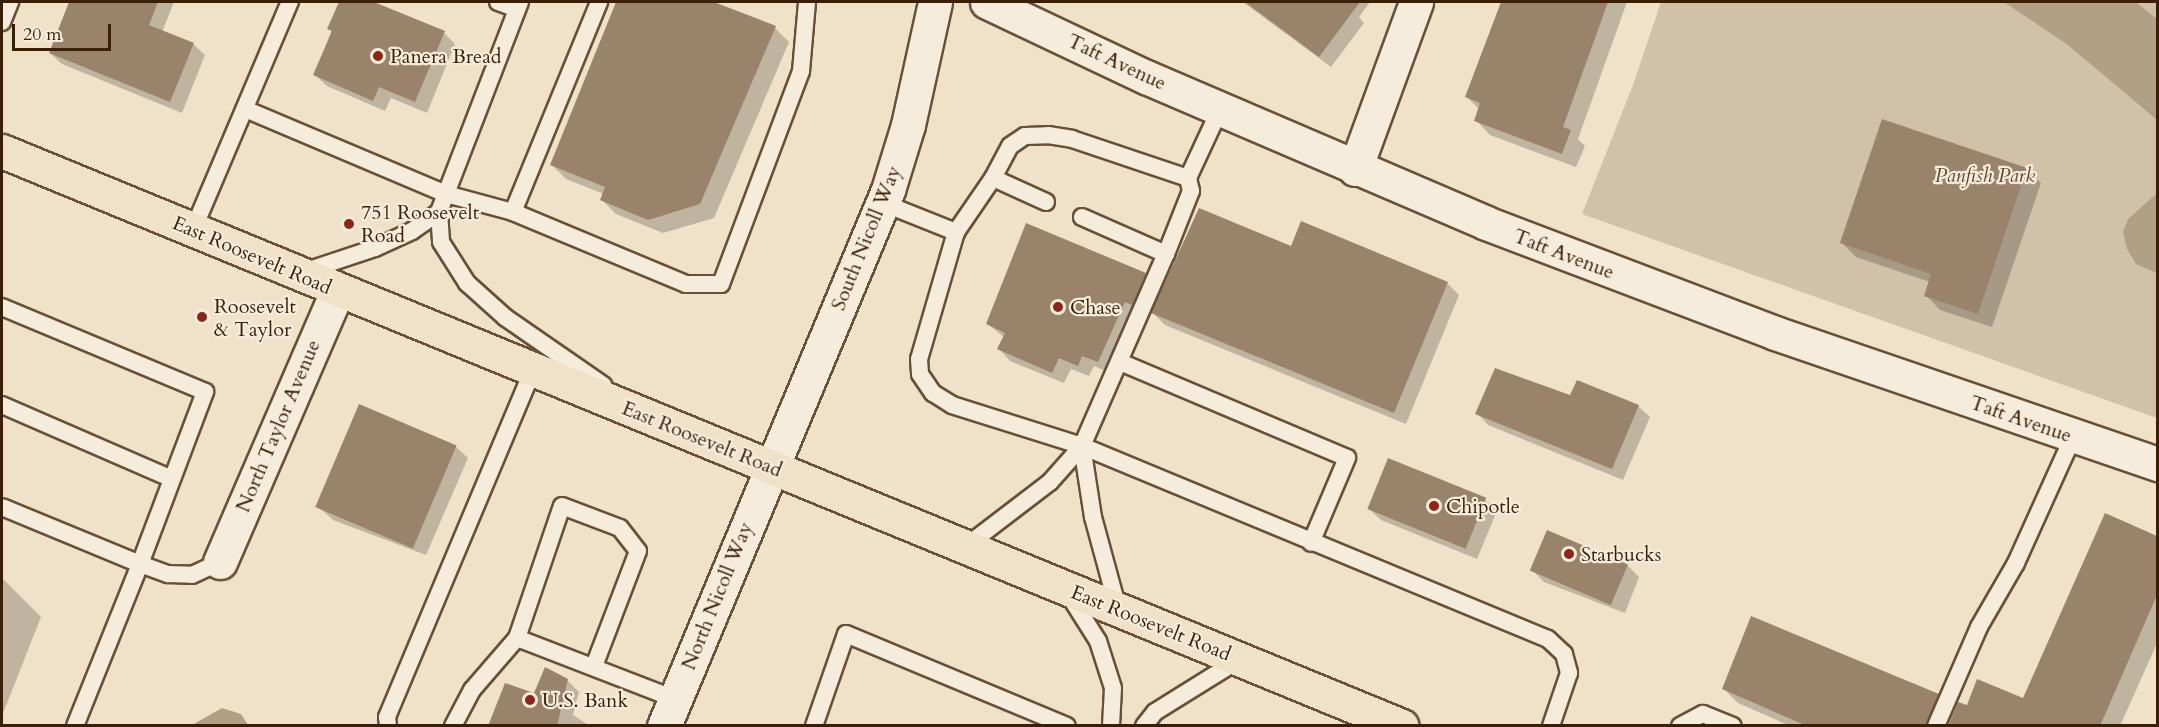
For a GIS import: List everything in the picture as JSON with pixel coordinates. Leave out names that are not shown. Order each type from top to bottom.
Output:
[{"type":"main road","name":"East Roosevelt Road","points":[[2,151],[337,291],[1240,659],[1367,719],[1402,726]]},
{"type":"street","name":"South Nicoll Way","points":[[771,466],[882,203],[908,125],[935,2]]},
{"type":"street","name":"Taft Avenue","points":[[987,2],[1354,169],[1633,281],[2073,437],[2157,464]]},
{"type":"street","points":[[1354,169],[1416,2]]},
{"type":"street","name":"North Taylor Avenue","points":[[220,562],[337,291]]},
{"type":"street","name":"North Nicoll Way","points":[[669,712],[771,466]]},
{"type":"lane","points":[[2,22],[10,2]]},
{"type":"lane","points":[[193,230],[290,2]]},
{"type":"lane","points":[[498,2],[519,5],[439,212],[441,242],[467,283],[506,318],[651,418]]},
{"type":"lane","points":[[513,212],[599,2]]},
{"type":"lane","points":[[245,110],[446,194],[513,212],[686,284],[721,284],[801,72],[807,2]]},
{"type":"lane","points":[[965,547],[1050,482],[1082,446],[1166,255],[1191,191],[1188,178],[1220,109]]},
{"type":"lane","points":[[1188,178],[1072,139],[1048,135],[1025,136],[1010,146],[993,178],[956,232],[919,359],[920,374],[933,393],[952,405],[1082,446],[1311,543],[1548,639],[1564,654],[1569,673],[1551,726]]},
{"type":"lane","points":[[993,178],[1046,202]]},
{"type":"lane","points":[[882,203],[956,232]]},
{"type":"lane","points":[[297,274],[375,248],[412,231],[439,212]]},
{"type":"lane","points":[[1082,217],[1166,255]]},
{"type":"lane","points":[[2,307],[205,392],[140,564],[75,726]]},
{"type":"lane","points":[[1120,362],[1347,458],[1311,543]]},
{"type":"lane","points":[[388,726],[387,717],[533,370]]},
{"type":"lane","points":[[2,405],[172,479]]},
{"type":"lane","points":[[1936,726],[1979,627],[2016,564],[2073,437]]},
{"type":"lane","points":[[1082,446],[1093,517],[1118,609]]},
{"type":"lane","points":[[453,726],[472,690],[517,638],[562,506],[620,528],[638,552],[594,666]]},
{"type":"lane","points":[[2,507],[168,574],[192,575],[220,562]]},
{"type":"lane","points":[[1063,586],[1098,641],[1113,687],[1111,726]]},
{"type":"lane","points":[[814,726],[846,634],[1067,726]]},
{"type":"lane","points":[[517,638],[594,666],[669,712]]},
{"type":"lane","points":[[1144,726],[1155,712],[1240,659]]},
{"type":"lane","points":[[1680,726],[1691,717],[1703,714],[1733,726]]},
{"type":"green space","name":"Panfish Park","points":[[1661,2],[2157,2],[2157,418],[1582,214],[1633,85]]},
{"type":"shaded area","points":[[2004,2],[2136,2],[2157,19],[2157,120],[2068,45]]},
{"type":"shaded area","points":[[2157,193],[2157,273],[2136,264],[2127,249],[2123,232],[2128,219]]},
{"type":"shaded area","points":[[222,708],[241,714],[248,725],[192,725]]},
{"type":"building","points":[[69,2],[158,2],[149,25],[194,43],[170,102],[49,53]]},
{"type":"building","name":"Panera Bread","points":[[339,2],[374,2],[445,31],[415,102],[379,87],[373,101],[313,75],[332,31],[327,29]]},
{"type":"building","points":[[616,2],[714,2],[776,26],[700,204],[648,220],[600,200],[605,187],[550,165]]},
{"type":"building","points":[[1245,2],[1360,2],[1319,57]]},
{"type":"building","points":[[1501,2],[1608,2],[1563,127],[1571,130],[1562,154],[1474,121],[1480,103],[1465,97]]},
{"type":"building","points":[[1882,119],[2027,168],[1978,314],[1924,296],[1931,274],[1840,243]]},
{"type":"building","points":[[1199,208],[1291,246],[1301,221],[1448,282],[1394,413],[1151,313]]},
{"type":"building","name":"Chase","points":[[1026,223],[1146,273],[1132,305],[1125,302],[1098,362],[1082,356],[1078,366],[1059,358],[1052,373],[997,349],[1005,333],[986,324]]},
{"type":"building","points":[[1495,368],[1570,395],[1577,380],[1639,405],[1612,469],[1475,414]]},
{"type":"building","points":[[359,404],[457,445],[413,549],[315,507]]},
{"type":"building","points":[[1388,458],[1486,498],[1466,549],[1367,509]]},
{"type":"building","points":[[2105,513],[2157,536],[2157,595],[2100,726],[1948,726],[1958,702],[1967,705],[1977,679],[2023,698]]},
{"type":"building","name":"Starbucks","points":[[1547,530],[1628,564],[1611,605],[1530,571]]},
{"type":"building","points":[[1751,616],[1939,694],[1926,726],[1807,726],[1722,689]]},
{"type":"building","name":"U.S. Bank","points":[[545,667],[568,679],[557,726],[488,726],[505,683],[534,693]]},
{"type":"place","name":"Panera Bread","points":[[378,56]]},
{"type":"place","name":"751 Roosevelt Road","points":[[349,224]]},
{"type":"place","name":"Chase","points":[[1058,307]]},
{"type":"place","name":"Roosevelt & Taylor","points":[[202,317]]},
{"type":"place","name":"Chipotle","points":[[1434,506]]},
{"type":"place","name":"Starbucks","points":[[1569,554]]},
{"type":"place","name":"U.S. Bank","points":[[530,700]]}]
